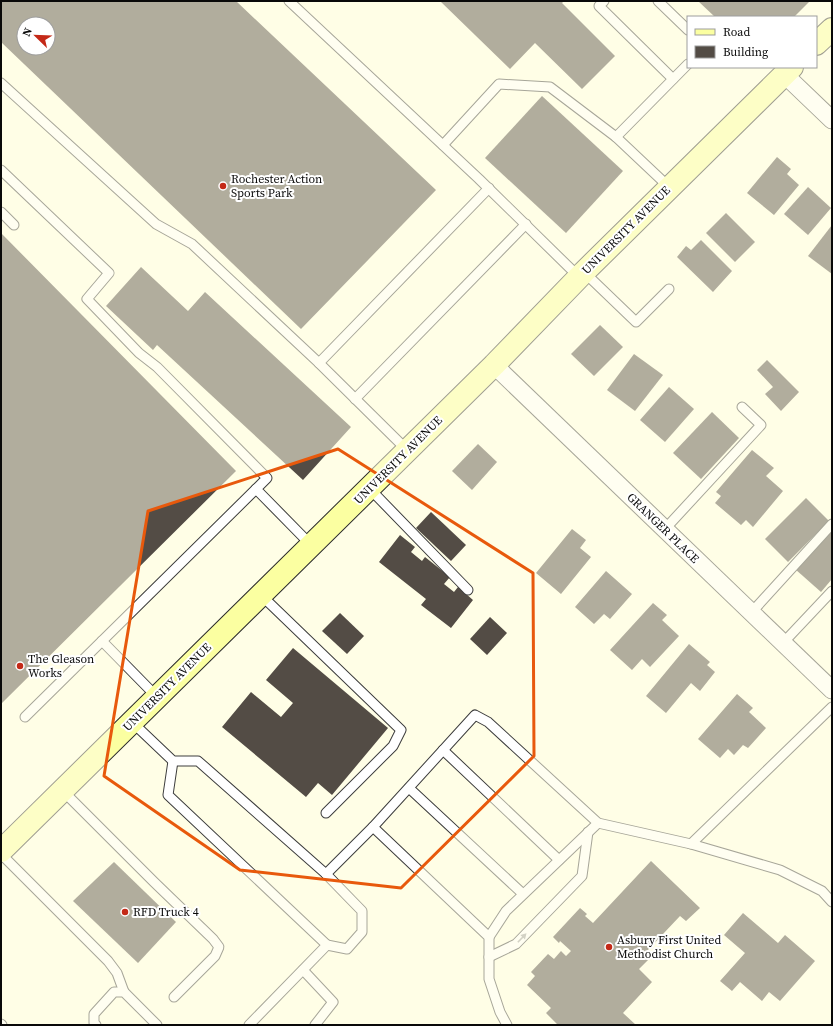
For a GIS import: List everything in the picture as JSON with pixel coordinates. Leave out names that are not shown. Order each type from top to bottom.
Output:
[{"type":"main road","points":[[817,43],[832,29]]},
{"type":"main road","name":"UNIVERSITY AVENUE","points":[[1,851],[494,365],[582,274],[789,71]]},
{"type":"street","points":[[789,71],[832,120]]},
{"type":"street","name":"GRANGER PLACE","points":[[494,365],[832,690]]},
{"type":"lane","points":[[289,1],[526,224],[636,322],[669,288]]},
{"type":"lane","points":[[604,1],[599,6],[673,79]]},
{"type":"lane","points":[[658,1],[687,29]]},
{"type":"lane","points":[[616,137],[687,65]]},
{"type":"lane","points":[[1,83],[156,224],[192,244],[319,363],[407,450]]},
{"type":"lane","points":[[443,145],[499,84],[550,87],[616,137],[669,188]]},
{"type":"lane","points":[[1,170],[109,272],[87,299],[267,478],[25,717]]},
{"type":"lane","points":[[319,363],[489,188]]},
{"type":"lane","points":[[1,212],[14,225]]},
{"type":"lane","points":[[355,399],[526,224]]},
{"type":"lane","points":[[665,529],[761,425],[742,407]]},
{"type":"lane","points":[[368,488],[468,590]]},
{"type":"lane","points":[[256,489],[311,545]]},
{"type":"lane","points":[[751,612],[832,524]]},
{"type":"lane","points":[[783,643],[832,592]]},
{"type":"lane","points":[[260,595],[402,730],[393,746],[326,813]]},
{"type":"lane","points":[[102,641],[156,697]]},
{"type":"lane","points":[[692,844],[832,707]]},
{"type":"lane","points":[[326,874],[373,827],[475,716],[488,722],[598,823],[692,844],[780,870],[822,891],[832,902]]},
{"type":"lane","points":[[132,722],[172,761],[198,761],[326,874],[362,911],[362,932],[347,949],[327,945],[168,795],[172,761]]},
{"type":"lane","points":[[443,750],[559,860]]},
{"type":"lane","points":[[409,788],[523,894]]},
{"type":"lane","points":[[62,790],[213,939],[219,947],[215,956],[174,997]]},
{"type":"lane","points":[[507,1025],[500,1012],[489,979],[489,937],[506,911],[598,823]]},
{"type":"lane","points":[[373,827],[489,937]]},
{"type":"lane","points":[[489,957],[516,944],[582,876],[588,832]]},
{"type":"lane","points":[[1,854],[108,961],[118,973],[124,992],[157,1025]]},
{"type":"lane","points":[[249,1025],[327,945]]},
{"type":"lane","points":[[303,970],[333,1002],[315,1025]]},
{"type":"lane","points":[[96,1025],[94,1023],[94,1014],[114,992],[124,992]]},
{"type":"highlighted area","points":[[338,449],[533,573],[534,756],[401,888],[240,870],[104,776],[148,511]]},
{"type":"building","points":[[1,1],[236,1],[436,190],[301,329],[1,42]]},
{"type":"building","points":[[440,1],[564,1],[562,3],[615,56],[582,89],[535,43],[510,69]]},
{"type":"building","points":[[698,1],[810,1],[795,16],[714,16]]},
{"type":"building","points":[[542,96],[623,171],[566,233],[485,158]]},
{"type":"building","points":[[777,157],[791,169],[787,174],[799,185],[774,215],[747,193]]},
{"type":"building","points":[[808,187],[831,208],[808,235],[784,214]]},
{"type":"building","points":[[726,213],[755,242],[735,262],[706,233]]},
{"type":"building","points":[[832,225],[832,274],[808,256]]},
{"type":"building","points":[[1,233],[236,471],[1,704],[2,551]]},
{"type":"building","points":[[701,240],[732,271],[713,292],[677,257],[686,246],[691,250]]},
{"type":"building","points":[[141,267],[188,311],[205,292],[351,427],[303,480],[157,345],[153,350],[106,306]]},
{"type":"building","points":[[600,325],[623,347],[594,376],[571,354]]},
{"type":"building","points":[[634,354],[663,375],[635,411],[607,390]]},
{"type":"building","points":[[767,360],[799,392],[781,411],[765,394],[773,387],[757,370]]},
{"type":"building","points":[[669,387],[694,409],[665,442],[640,420]]},
{"type":"building","points":[[712,412],[739,438],[701,479],[673,453]]},
{"type":"building","points":[[478,444],[497,462],[472,490],[452,471]]},
{"type":"building","points":[[752,450],[774,468],[766,476],[783,491],[753,527],[746,520],[741,525],[715,503],[721,496],[716,492]]},
{"type":"building","points":[[806,498],[829,521],[788,562],[765,539]]},
{"type":"building","points":[[431,512],[466,545],[451,561],[416,528]]},
{"type":"building","points":[[832,526],[832,579],[821,592],[795,569]]},
{"type":"building","points":[[572,529],[586,540],[580,548],[591,557],[561,594],[536,573]]},
{"type":"building","points":[[400,535],[415,547],[411,552],[422,561],[425,557],[450,577],[444,584],[454,592],[458,587],[473,600],[451,628],[421,605],[426,599],[379,562]]},
{"type":"building","points":[[606,571],[632,594],[610,619],[604,614],[594,624],[575,607]]},
{"type":"building","points":[[653,603],[667,615],[662,620],[679,636],[650,667],[642,659],[632,670],[610,650]]},
{"type":"building","points":[[340,613],[364,636],[347,654],[322,631]]},
{"type":"building","points":[[490,617],[507,633],[487,655],[470,639]]},
{"type":"building","points":[[689,644],[710,662],[707,665],[715,672],[700,691],[691,683],[666,713],[646,696]]},
{"type":"building","points":[[293,648],[388,728],[332,795],[318,783],[306,797],[222,727],[251,692],[281,717],[293,703],[266,680]]},
{"type":"building","points":[[737,694],[753,708],[749,712],[766,728],[748,748],[743,745],[734,755],[728,749],[720,758],[698,739]]},
{"type":"building","name":"Asbury First United Methodist Church","points":[[651,861],[700,908],[686,921],[680,916],[647,951],[652,956],[639,969],[652,982],[623,1013],[636,1025],[558,1025],[546,1013],[551,1008],[527,985],[535,976],[531,972],[548,954],[554,959],[561,951],[566,956],[571,951],[553,937],[580,908],[587,914],[585,916],[593,923]]},
{"type":"building","name":"RFD Truck 4","points":[[114,862],[176,922],[138,963],[73,901]]},
{"type":"building","points":[[743,913],[778,943],[785,935],[815,961],[780,1001],[769,992],[762,1001],[740,982],[732,991],[720,981],[745,953],[724,935]]},
{"type":"place","name":"Rochester Action Sports Park","points":[[223,186]]},
{"type":"place","name":"The Gleason Works","points":[[20,666]]},
{"type":"place","name":"RFD Truck 4","points":[[125,912]]},
{"type":"place","name":"Asbury First United Methodist Church","points":[[609,947]]}]
